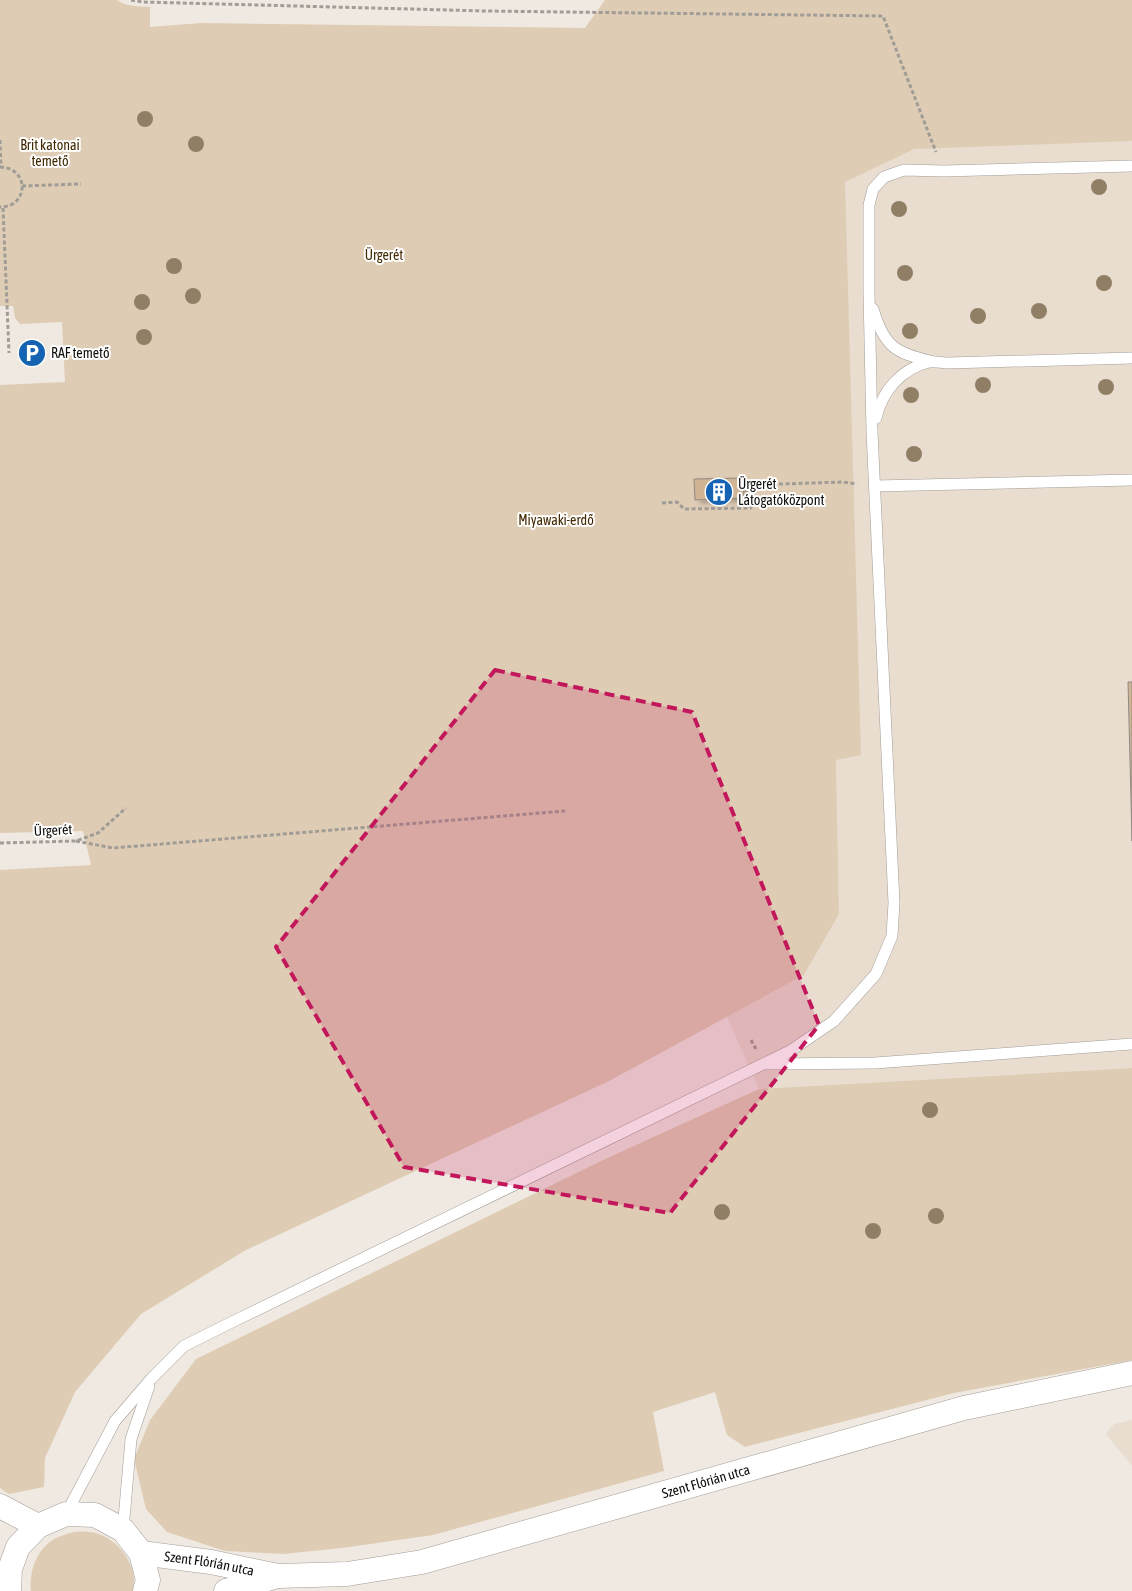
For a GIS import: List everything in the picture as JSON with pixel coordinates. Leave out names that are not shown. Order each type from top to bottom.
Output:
[{"type":"street","name":"Szent Flórián utca","points":[[226,1591],[284,1579],[347,1574],[422,1562],[964,1408],[1132,1373]]},
{"type":"street","points":[[0,1506],[38,1526]]},
{"type":"street","points":[[6,1586],[18,1547],[38,1526],[66,1514],[95,1516],[124,1530],[141,1553],[148,1580],[145,1591]]},
{"type":"street","name":"Szent Flórián utca","points":[[141,1553],[211,1562],[284,1579]]},
{"type":"lane","points":[[66,1514],[115,1421],[151,1379],[184,1346],[790,1051],[834,1021],[876,974],[892,936],[894,903],[872,432],[869,205],[873,189],[884,178],[904,170],[944,171],[1132,166]]},
{"type":"lane","points":[[869,293],[883,335],[893,347],[908,356],[931,362],[1132,358]]},
{"type":"lane","points":[[872,432],[878,408],[890,387],[910,369],[931,362]]},
{"type":"lane","points":[[875,486],[1132,480]]},
{"type":"lane","points":[[764,1064],[875,1063],[1132,1044]]},
{"type":"lane","points":[[124,1530],[131,1439],[151,1379]]},
{"type":"path","points":[[131,0],[143,2],[486,12],[883,16],[944,171]]},
{"type":"path","points":[[0,140],[0,167],[16,172],[22,186],[20,197],[17,201],[1,208],[9,353]]},
{"type":"path","points":[[22,186],[82,184]]},
{"type":"path","points":[[743,485],[843,482],[875,486]]},
{"type":"path","points":[[662,503],[677,502],[684,509],[752,508],[751,485]]},
{"type":"path","name":"Ürgerét","points":[[0,844],[76,841],[98,833],[126,808]]},
{"type":"path","points":[[76,841],[112,848],[565,811]]},
{"type":"highlighted area","points":[[495,670],[692,712],[819,1025],[670,1213],[404,1167],[276,947]]},
{"type":"shaded area","points":[[1132,138],[1132,1068],[759,1089],[727,1017],[804,975],[839,914],[836,759],[861,755],[832,184],[908,144]]},
{"type":"shaded area","points":[[1132,1420],[1132,1466],[1106,1434],[1114,1424]]},
{"type":"green space","points":[[0,0],[117,0],[129,5],[150,7],[150,27],[201,23],[585,28],[605,0],[1132,0],[1132,141],[914,149],[845,182],[861,755],[836,760],[839,914],[804,975],[609,1081],[246,1250],[141,1314],[75,1392],[45,1458],[44,1487],[9,1494],[0,1488],[0,870],[91,865],[83,831],[0,833],[0,385],[65,382],[62,322],[20,324],[15,318],[13,306],[0,306]]},
{"type":"green space","points":[[1132,1068],[1132,1360],[954,1393],[745,1447],[727,1435],[715,1392],[653,1412],[664,1471],[433,1535],[283,1554],[225,1551],[167,1532],[146,1509],[134,1459],[150,1420],[196,1359],[603,1160],[759,1089]]},
{"type":"green space","points":[[73,1532],[97,1534],[113,1542],[129,1562],[134,1579],[133,1591],[31,1591],[31,1575],[40,1553],[51,1541]]},
{"type":"building","name":"Ürgerét Látogatóközpont","points":[[743,478],[744,498],[695,500],[694,479]]},
{"type":"building","points":[[1128,682],[1132,682],[1132,839]]},
{"type":"place","name":"RAF temető","points":[[32,353]]},
{"type":"place","name":"Ürgerét Látogatóközpont","points":[[719,492]]},
{"type":"park label","name":"Brit katonai temető","points":[[50,154]]},
{"type":"park label","name":"Miyawaki-erdő","points":[[556,520]]}]
